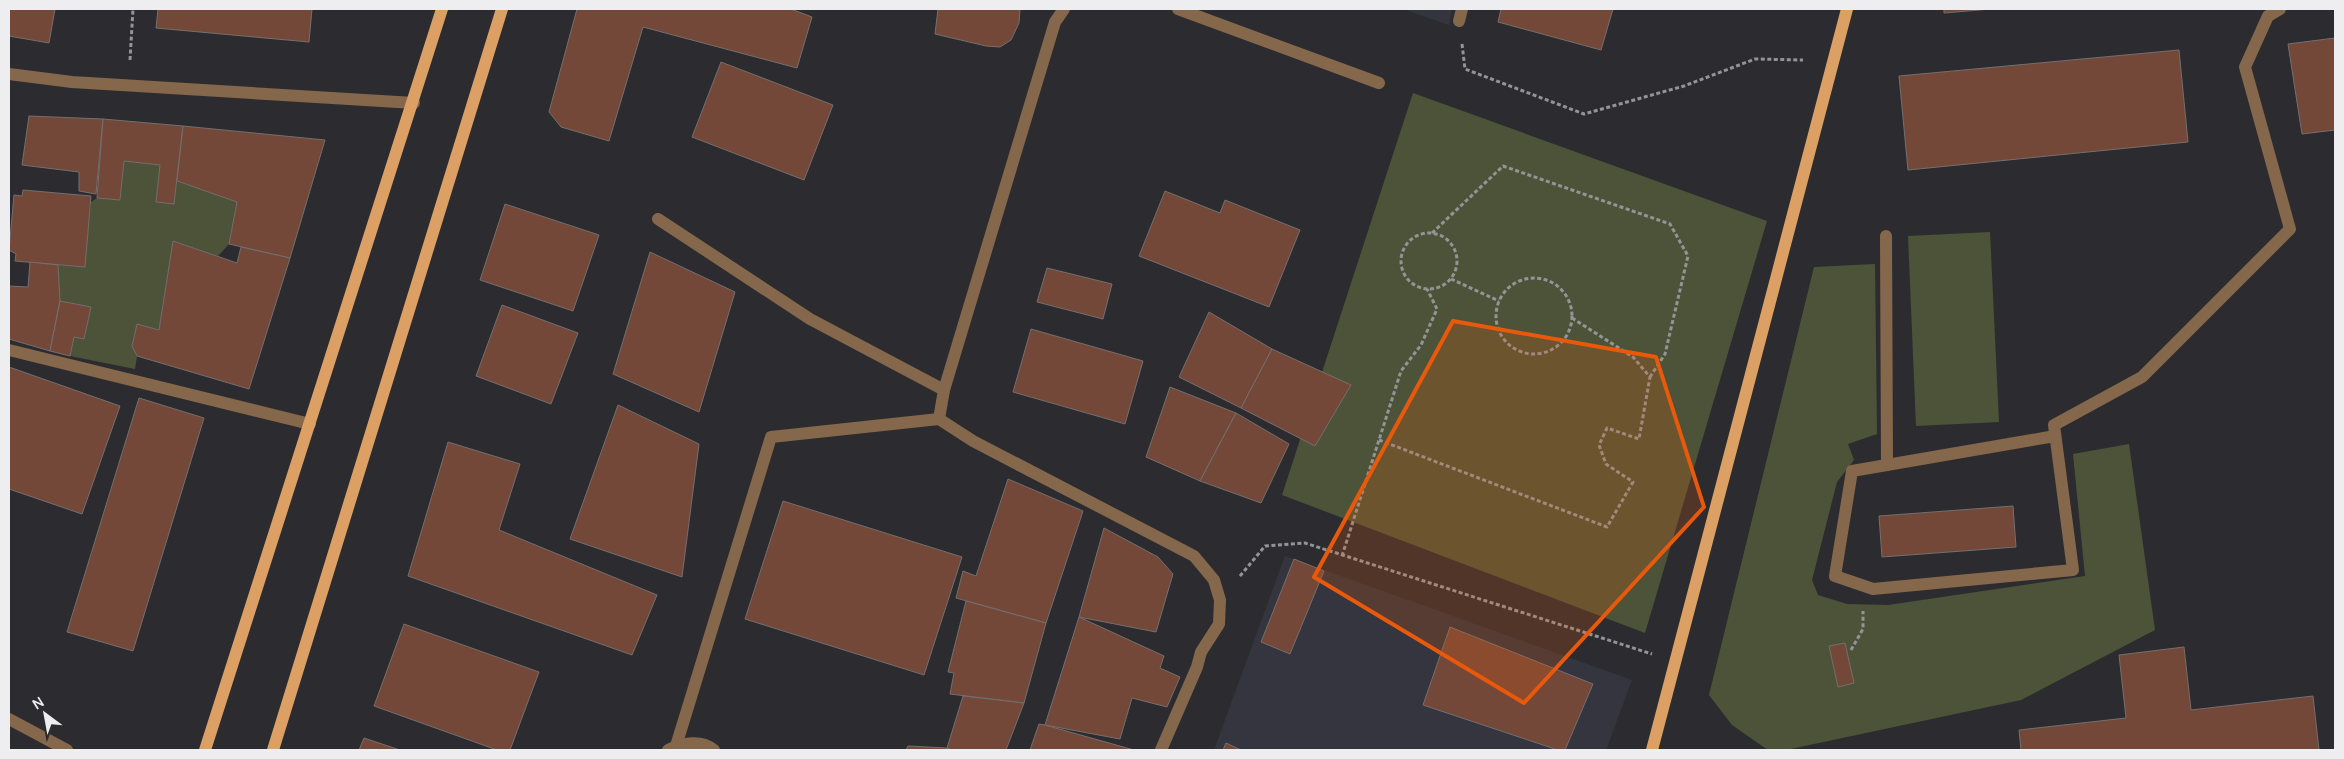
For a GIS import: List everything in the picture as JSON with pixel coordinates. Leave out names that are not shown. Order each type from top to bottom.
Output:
[{"type":"main road","points":[[205,750],[414,103],[442,9]]},
{"type":"main road","points":[[273,750],[502,9]]},
{"type":"main road","points":[[1652,750],[1847,9]]},
{"type":"street","points":[[939,419],[944,390],[1055,22],[1064,9]]},
{"type":"street","points":[[1178,9],[1378,83]]},
{"type":"street","points":[[2055,436],[1852,471],[1835,576],[1873,589],[2073,570],[2054,425],[2142,377],[2290,229],[2245,67],[2268,16],[2280,9]]},
{"type":"street","points":[[9,74],[72,82],[414,103]]},
{"type":"street","points":[[658,219],[810,319],[944,390]]},
{"type":"street","points":[[1886,236],[1887,465]]},
{"type":"street","points":[[9,350],[310,424]]},
{"type":"street","points":[[672,748],[771,437],[939,419],[973,441],[1194,556],[1214,580],[1220,600],[1219,624],[1201,652],[1197,667],[1161,750]]},
{"type":"street","points":[[9,719],[67,750]]},
{"type":"street","points":[[672,748],[692,743],[708,745],[714,750]]},
{"type":"path","points":[[128,86],[133,9]]},
{"type":"path","points":[[1460,15],[1465,69],[1584,114],[1684,86],[1755,60],[1803,60]]},
{"type":"path","points":[[1379,440],[1606,527],[1633,482],[1606,464],[1599,445],[1607,428],[1639,439],[1650,377],[1665,354],[1688,256],[1670,224],[1504,166],[1432,233]]},
{"type":"path","points":[[1432,233],[1447,240],[1453,247],[1457,263],[1451,279],[1436,289],[1419,288],[1405,277],[1400,259],[1407,243],[1422,234],[1432,233]]},
{"type":"path","points":[[1537,278],[1548,281],[1558,287],[1566,296],[1571,306],[1572,318],[1565,336],[1551,350],[1538,354],[1525,353],[1503,339],[1497,327],[1496,314],[1499,301],[1505,291],[1514,284],[1537,278]]},
{"type":"path","points":[[1451,279],[1499,301]]},
{"type":"path","points":[[1342,556],[1400,370],[1421,345],[1437,309],[1427,289]]},
{"type":"path","points":[[1572,318],[1633,357],[1650,377]]},
{"type":"path","points":[[1220,600],[1265,546],[1305,543],[1674,662]]},
{"type":"path","points":[[1851,650],[1863,629],[1863,586]]},
{"type":"highlighted area","points":[[1453,321],[1656,357],[1704,507],[1524,703],[1314,577]]},
{"type":"shaded area","points":[[1403,9],[1452,9],[1449,25]]},
{"type":"shaded area","points":[[1285,556],[1632,680],[1606,750],[1214,750]]},
{"type":"green space","points":[[1413,93],[1767,221],[1645,633],[1282,495]]},
{"type":"green space","points":[[124,161],[160,165],[156,202],[174,204],[177,181],[237,202],[229,244],[218,256],[173,241],[159,330],[137,325],[132,345],[137,356],[135,369],[70,356],[74,337],[84,339],[91,307],[60,301],[58,265],[84,267],[91,202],[97,198],[120,200]]},
{"type":"green space","points":[[1990,232],[1999,422],[1916,426],[1908,236]]},
{"type":"green space","points":[[1875,264],[1877,434],[1848,444],[1854,460],[1837,482],[1812,580],[1818,595],[1847,604],[1888,605],[2085,576],[2073,454],[2129,444],[2155,630],[2021,700],[1786,750],[1768,750],[1732,725],[1709,695],[1814,267]]},
{"type":"building","points":[[9,9],[55,9],[49,43],[9,36]]},
{"type":"building","points":[[158,9],[312,9],[309,42],[156,28]]},
{"type":"building","points":[[577,9],[791,9],[812,17],[797,68],[643,27],[609,141],[561,127],[549,112]]},
{"type":"building","points":[[938,9],[1020,9],[1019,23],[1011,40],[1000,47],[986,46],[935,34]]},
{"type":"building","points":[[1501,9],[1613,9],[1601,50],[1498,22]]},
{"type":"building","points":[[1944,9],[1991,9],[1944,13]]},
{"type":"building","points":[[2335,38],[2335,130],[2302,134],[2288,44]]},
{"type":"building","points":[[2179,50],[2188,142],[1908,170],[1899,76]]},
{"type":"building","points":[[721,62],[833,105],[804,180],[692,137]]},
{"type":"building","points":[[29,116],[103,119],[96,194],[79,191],[79,172],[22,165]]},
{"type":"building","points":[[103,119],[183,126],[174,204],[156,202],[160,165],[124,161],[120,200],[97,198]]},
{"type":"building","points":[[183,126],[325,140],[290,258],[229,244],[237,202],[177,181]]},
{"type":"building","points":[[23,190],[91,196],[85,267],[15,261],[16,254],[9,250],[14,195],[22,196]]},
{"type":"building","points":[[1165,191],[1220,213],[1225,200],[1300,230],[1269,307],[1139,256]]},
{"type":"building","points":[[505,204],[599,235],[573,311],[480,280]]},
{"type":"building","points":[[173,241],[237,263],[241,247],[290,258],[249,389],[137,356],[132,346],[137,324],[159,330]]},
{"type":"building","points":[[650,252],[735,292],[699,412],[613,374]]},
{"type":"building","points":[[30,262],[58,265],[60,301],[50,351],[9,339],[9,286],[28,287]]},
{"type":"building","points":[[1047,268],[1112,284],[1103,319],[1037,302]]},
{"type":"building","points":[[60,301],[91,307],[84,339],[74,337],[70,356],[50,351]]},
{"type":"building","points":[[502,305],[578,333],[551,404],[476,376]]},
{"type":"building","points":[[1209,312],[1272,349],[1241,408],[1179,377]]},
{"type":"building","points":[[1031,329],[1143,361],[1125,424],[1013,392]]},
{"type":"building","points":[[1272,349],[1351,385],[1315,446],[1241,408]]},
{"type":"building","points":[[9,367],[120,406],[82,514],[9,489]]},
{"type":"building","points":[[1170,387],[1236,413],[1200,481],[1146,457]]},
{"type":"building","points":[[139,398],[204,418],[133,651],[67,632]]},
{"type":"building","points":[[618,405],[699,444],[682,577],[570,539]]},
{"type":"building","points":[[1236,413],[1289,444],[1261,503],[1200,481]]},
{"type":"building","points":[[448,442],[520,464],[499,530],[657,595],[632,655],[408,576]]},
{"type":"building","points":[[1008,479],[1083,511],[1046,623],[956,598],[963,571],[976,576]]},
{"type":"building","points":[[783,501],[962,557],[924,675],[745,619]]},
{"type":"building","points":[[2013,506],[2016,547],[1882,557],[1879,516]]},
{"type":"building","points":[[1104,528],[1158,557],[1173,574],[1156,632],[1079,617]]},
{"type":"building","points":[[1294,559],[1324,571],[1290,654],[1261,642]]},
{"type":"building","points":[[966,601],[1046,623],[1024,703],[950,694],[954,673],[948,672]]},
{"type":"building","points":[[1079,617],[1164,656],[1160,668],[1180,677],[1167,707],[1132,698],[1120,739],[1045,725]]},
{"type":"building","points":[[404,624],[539,672],[510,750],[497,750],[374,706]]},
{"type":"building","points":[[1450,627],[1593,684],[1565,750],[1558,750],[1423,705]]},
{"type":"building","points":[[1845,643],[1854,683],[1838,687],[1829,646]]},
{"type":"building","points":[[2184,647],[2191,710],[2313,696],[2319,750],[2021,750],[2019,730],[2126,718],[2119,655]]},
{"type":"building","points":[[963,696],[1024,703],[1006,750],[952,750],[947,748]]},
{"type":"building","points":[[1039,724],[1045,725],[1134,750],[1030,750]]},
{"type":"building","points":[[364,738],[400,750],[359,750]]},
{"type":"building","points":[[1226,743],[1241,750],[1223,750]]},
{"type":"building","points":[[908,746],[947,748],[952,750],[906,750]]}]
